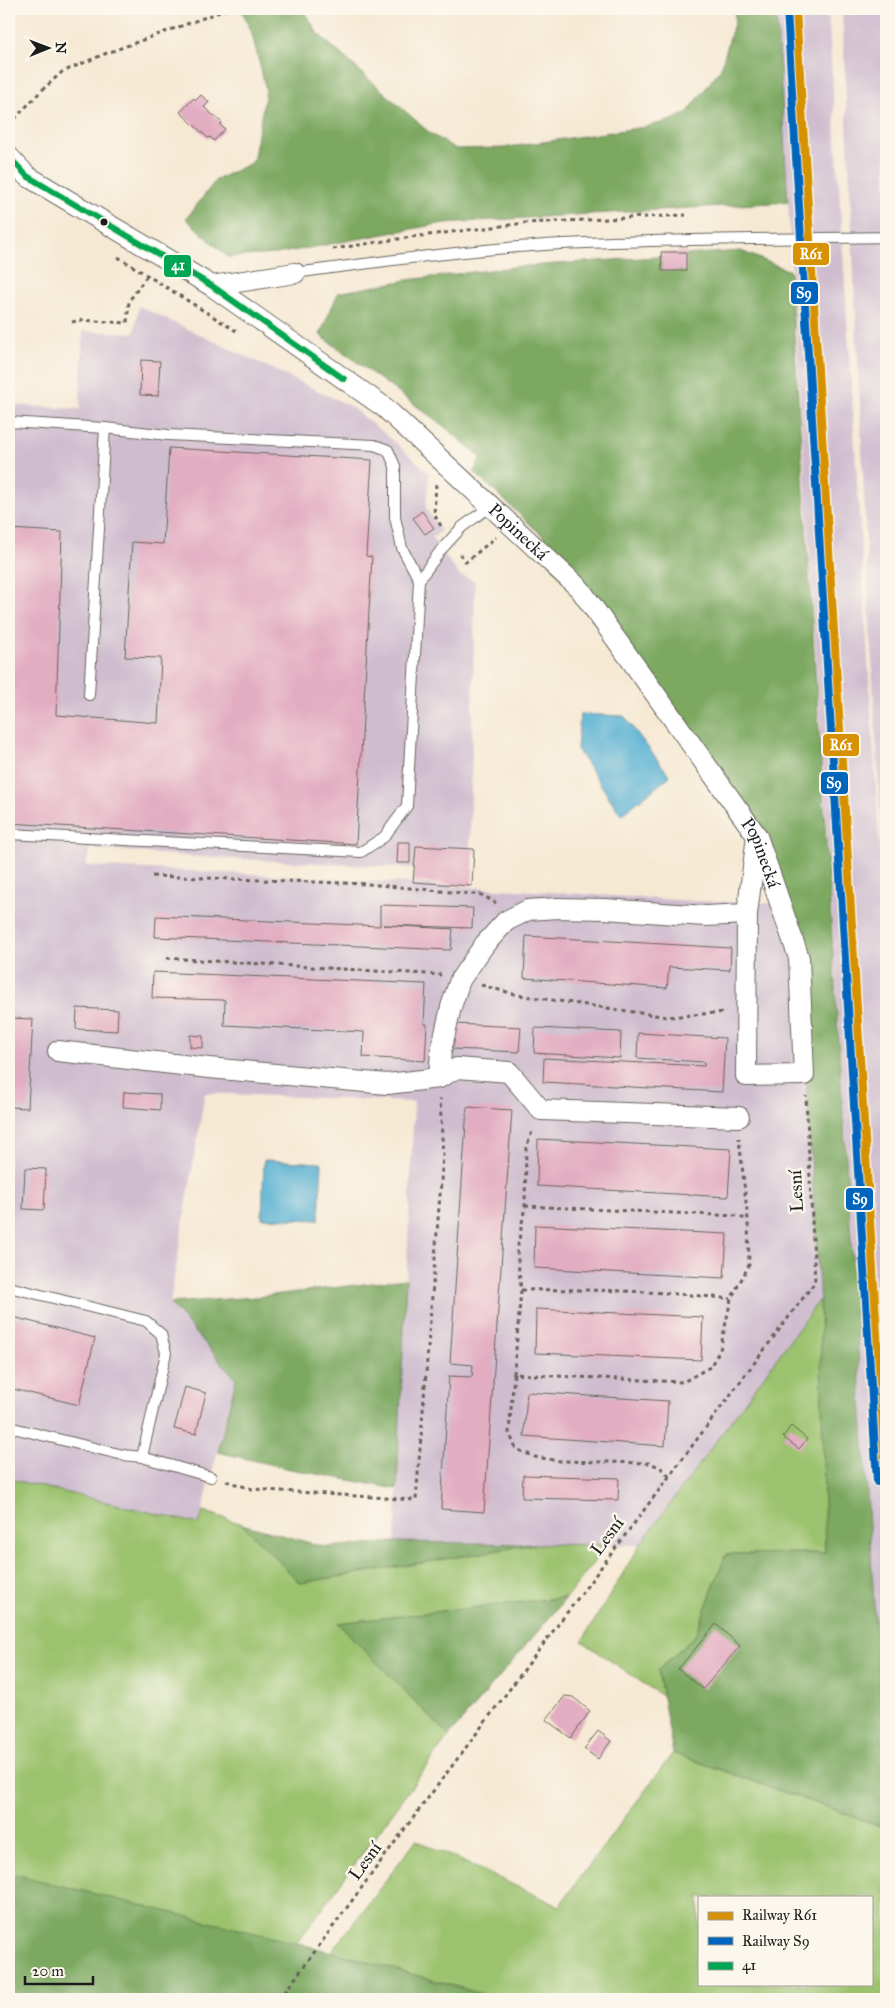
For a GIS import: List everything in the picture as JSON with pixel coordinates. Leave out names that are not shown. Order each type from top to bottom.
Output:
[{"type":"street","name":"Popinecká","points":[[9,157],[27,176],[212,286],[384,407],[580,589],[757,836],[799,958],[804,1075]]},
{"type":"street","points":[[212,286],[296,273]]},
{"type":"street","points":[[757,836],[747,914],[746,1076],[804,1075]]},
{"type":"street","points":[[439,1078],[441,1051],[451,1007],[460,980],[485,944],[506,921],[517,915],[528,910],[558,908],[605,908],[705,916],[747,914]]},
{"type":"street","points":[[58,1051],[209,1068],[387,1084],[439,1078],[457,1068],[510,1072],[541,1110],[739,1117]]},
{"type":"lane","points":[[296,273],[428,255],[560,244],[688,239],[886,237]]},
{"type":"lane","points":[[9,422],[105,428],[168,435],[374,445],[388,450],[395,466],[395,518],[402,548],[419,580],[407,806],[384,836],[361,852],[9,834]]},
{"type":"lane","points":[[89,695],[105,428]]},
{"type":"lane","points":[[419,580],[462,527],[490,506]]},
{"type":"lane","points":[[9,1287],[146,1321],[161,1334],[166,1353],[142,1457]]},
{"type":"lane","points":[[9,1428],[123,1456],[142,1457],[211,1477]]},
{"type":"path","points":[[9,125],[62,72],[107,53],[228,9]]},
{"type":"path","points":[[116,256],[238,333]]},
{"type":"path","points":[[437,480],[434,514],[466,562],[512,526]]},
{"type":"path","points":[[152,876],[368,884],[482,895],[517,915]]},
{"type":"path","name":"Lesní","points":[[280,1999],[395,1842],[815,1282],[804,1075]]},
{"type":"path","points":[[211,1477],[252,1489],[416,1500],[443,1156],[439,1078]]},
{"type":"path","points":[[541,1110],[526,1148],[525,1206],[518,1252],[522,1290],[509,1432],[516,1449],[534,1457],[560,1461],[649,1462],[669,1476]]},
{"type":"path","points":[[514,1374],[683,1382],[710,1368],[720,1350],[732,1298],[749,1265],[748,1220],[738,1124],[739,1117]]},
{"type":"path","points":[[525,1206],[738,1216],[748,1220]]},
{"type":"path","points":[[522,1290],[586,1289],[692,1294],[732,1298]]},
{"type":"shaded area","points":[[776,9],[828,9],[886,951],[886,1791]]},
{"type":"shaded area","points":[[842,9],[886,9],[886,919],[870,628]]},
{"type":"shaded area","points":[[139,306],[350,406],[389,437],[429,473],[426,508],[441,531],[432,538],[459,575],[475,581],[470,849],[416,846],[414,868],[183,856],[90,848],[86,866],[291,876],[693,901],[798,904],[821,1298],[640,1545],[395,1542],[414,1102],[205,1093],[170,1303],[236,1379],[199,1524],[9,1479],[9,405],[80,409],[83,331],[134,333]]},
{"type":"green space","points":[[250,9],[304,9],[317,33],[431,134],[456,149],[502,148],[645,127],[672,120],[688,112],[721,68],[735,20],[734,9],[776,9],[788,202],[444,223],[276,254],[228,257],[186,219],[216,180],[253,162],[266,90],[251,30],[242,11]]},
{"type":"green space","points":[[741,251],[790,271],[886,1793],[886,1828],[673,1753],[658,1670],[695,1636],[726,1554],[825,1553],[820,1304],[799,958],[757,836],[546,558],[550,543],[474,472],[481,457],[441,424],[320,335],[338,293],[407,280],[514,267]]},
{"type":"green space","points":[[406,1279],[397,1489],[290,1469],[218,1452],[236,1379],[170,1303],[256,1297]]},
{"type":"green space","points":[[821,1298],[825,1553],[726,1554],[695,1636],[658,1670],[663,1697],[582,1641],[640,1545]]},
{"type":"green space","points":[[9,1479],[199,1524],[203,1511],[242,1524],[300,1583],[535,1544],[607,1545],[567,1597],[339,1623],[449,1736],[296,1944],[9,1873]]},
{"type":"green space","points":[[242,1524],[325,1547],[395,1542],[535,1544],[300,1583]]},
{"type":"green space","points":[[567,1597],[449,1736],[338,1623]]},
{"type":"green space","points":[[673,1753],[886,1828],[886,1999],[499,1999],[332,1952],[416,1840],[559,1906]]},
{"type":"green space","points":[[9,1873],[341,1954],[499,1999],[9,1999]]},
{"type":"water","points":[[580,714],[624,716],[670,776],[621,815],[577,749]]},
{"type":"water","points":[[264,1160],[322,1163],[319,1220],[262,1218]]},
{"type":"building","points":[[201,95],[209,102],[204,107],[222,123],[220,125],[225,129],[214,141],[210,137],[208,138],[180,112],[194,98],[196,100]]},
{"type":"building","points":[[661,252],[686,252],[686,271],[662,271]]},
{"type":"building","points":[[141,360],[160,361],[158,396],[140,395]]},
{"type":"building","points":[[169,448],[372,460],[366,556],[372,557],[356,844],[9,823],[9,529],[62,532],[56,715],[158,723],[161,658],[125,657],[132,542],[163,544]]},
{"type":"building","points":[[422,511],[434,528],[425,534],[413,518]]},
{"type":"building","points":[[398,842],[410,842],[410,863],[397,863]]},
{"type":"building","points":[[416,846],[474,849],[472,886],[413,882]]},
{"type":"building","points":[[380,905],[473,908],[472,928],[383,925],[453,929],[451,950],[155,937],[156,916],[380,926]]},
{"type":"building","points":[[526,936],[731,948],[730,970],[669,967],[667,988],[524,978]]},
{"type":"building","points":[[153,972],[426,984],[424,1024],[427,1024],[425,1061],[363,1057],[364,1032],[224,1025],[225,1000],[152,998]]},
{"type":"building","points":[[77,1008],[118,1010],[117,1031],[76,1029]]},
{"type":"building","points":[[9,1018],[33,1019],[28,1108],[9,1107]]},
{"type":"building","points":[[453,1024],[521,1027],[519,1052],[452,1049]]},
{"type":"building","points":[[535,1028],[621,1032],[620,1058],[534,1053]]},
{"type":"building","points":[[638,1033],[725,1038],[722,1092],[543,1082],[544,1058],[704,1066],[704,1062],[637,1058]]},
{"type":"building","points":[[190,1035],[203,1036],[203,1048],[190,1047]]},
{"type":"building","points":[[124,1092],[160,1094],[160,1110],[123,1107]]},
{"type":"building","points":[[467,1107],[512,1110],[484,1512],[441,1509],[449,1376],[472,1377],[473,1365],[450,1363]]},
{"type":"building","points":[[538,1139],[731,1149],[728,1197],[537,1186]]},
{"type":"building","points":[[25,1168],[46,1169],[44,1210],[23,1209]]},
{"type":"building","points":[[535,1225],[727,1234],[724,1278],[534,1268]]},
{"type":"building","points":[[536,1309],[703,1317],[701,1360],[535,1353]]},
{"type":"building","points":[[9,1316],[95,1338],[79,1405],[9,1388]]},
{"type":"building","points":[[185,1387],[206,1393],[196,1434],[174,1429]]},
{"type":"building","points":[[527,1392],[668,1401],[665,1446],[524,1436]]},
{"type":"building","points":[[791,1426],[807,1439],[799,1449],[783,1437]]},
{"type":"building","points":[[523,1475],[619,1478],[618,1500],[522,1498]]},
{"type":"building","points":[[716,1624],[740,1646],[703,1689],[678,1669]]},
{"type":"building","points":[[565,1696],[573,1697],[590,1711],[571,1738],[546,1720]]},
{"type":"building","points":[[598,1731],[611,1741],[598,1759],[584,1749]]},
{"type":"rail line","name":"R61","points":[[796,9],[886,1481]]},
{"type":"rail line","name":"S9","points":[[787,10],[877,1482]]},
{"type":"transit line","name":"41","points":[[9,157],[27,176],[212,286],[344,379]]}]
